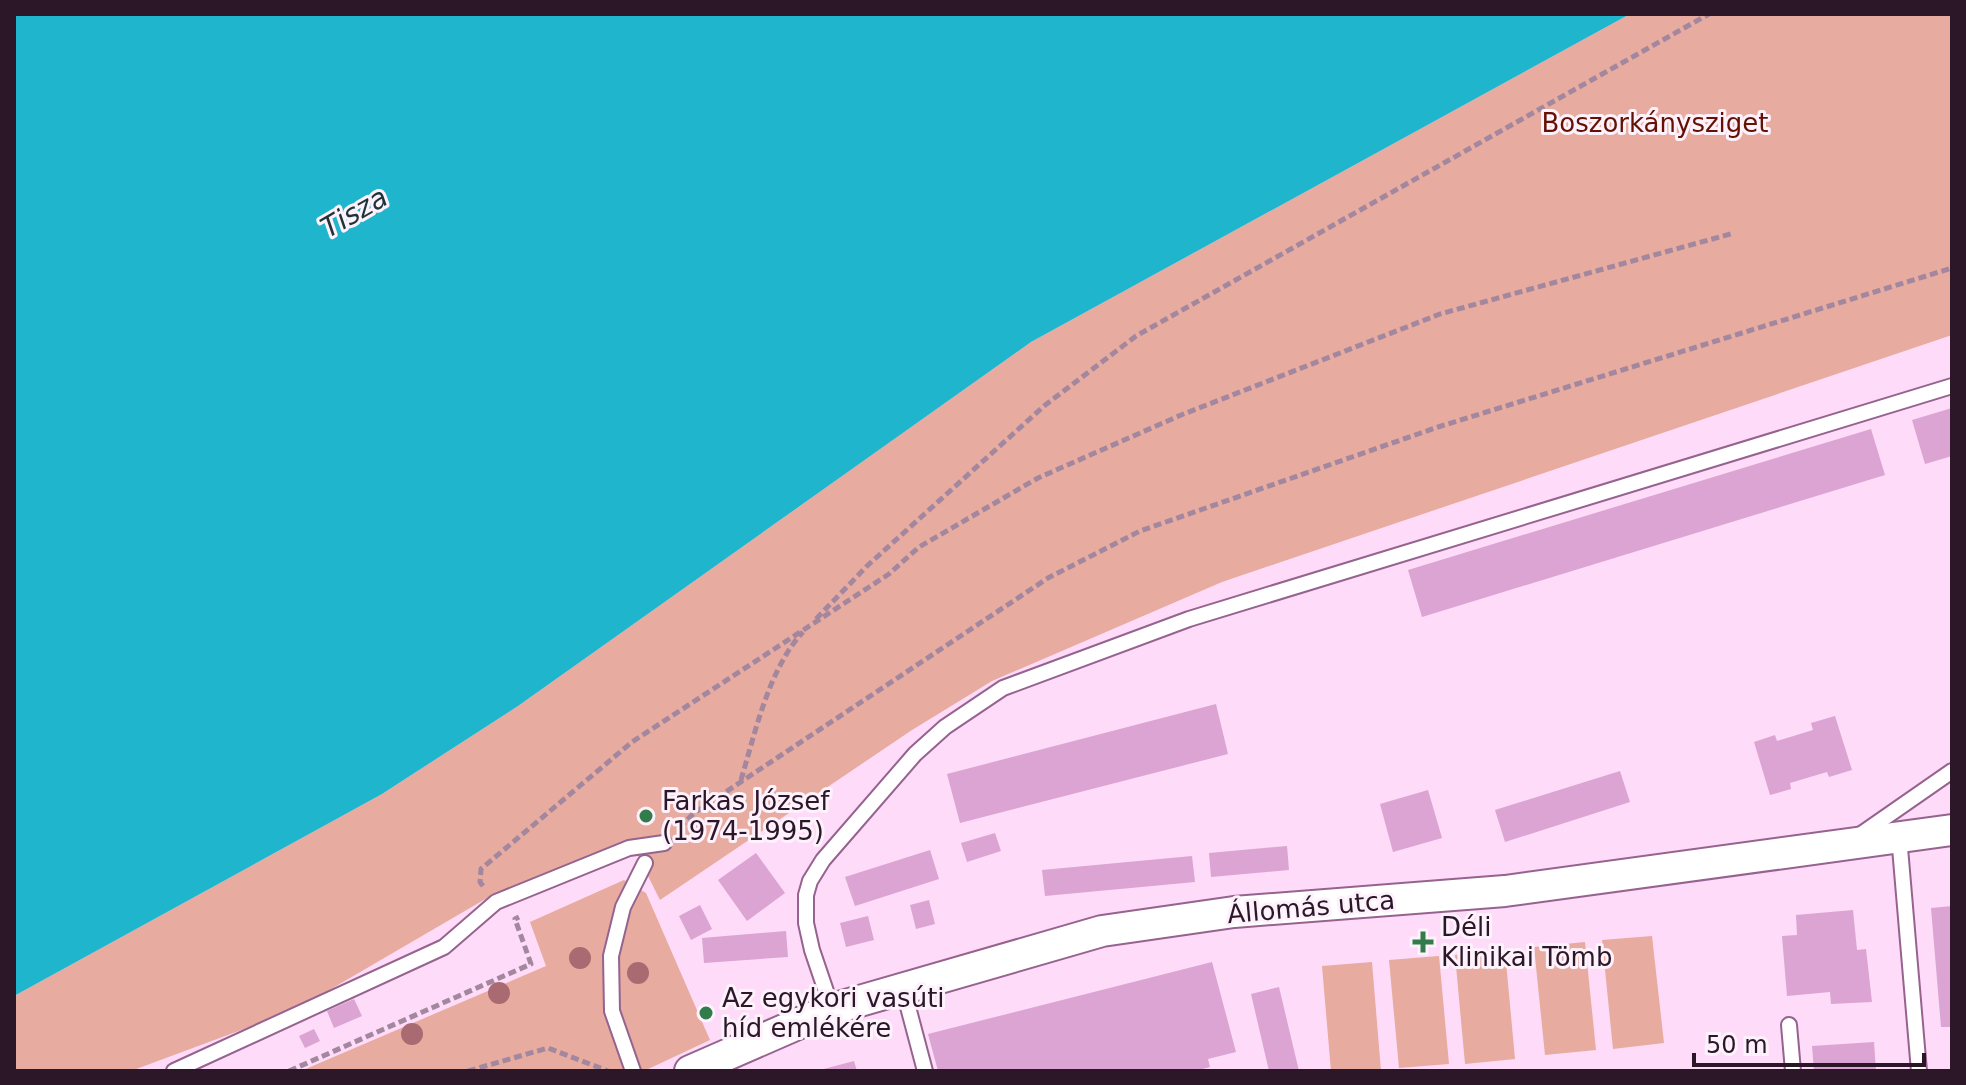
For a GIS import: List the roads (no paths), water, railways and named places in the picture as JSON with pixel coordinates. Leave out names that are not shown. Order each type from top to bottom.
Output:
[{"type":"street","name":"Állomás utca","points":[[690,1071],[832,1009],[1102,931],[1234,912],[1505,891],[1952,830]]},
{"type":"lane","points":[[832,1009],[806,923],[806,895],[810,881],[823,860],[915,754],[945,727],[1003,688],[1189,619],[1952,386]]},
{"type":"lane","points":[[1848,843],[1952,771]]},
{"type":"lane","points":[[1899,836],[1919,1071]]},
{"type":"lane","points":[[174,1071],[444,947],[496,902],[629,848],[664,843]]},
{"type":"lane","points":[[633,1071],[612,1011],[611,956],[623,907],[645,863]]},
{"type":"lane","points":[[903,988],[925,1071]]},
{"type":"lane","points":[[1789,1025],[1793,1071]]},
{"type":"water","name":"Tisza","points":[[14,14],[1630,14],[1031,342],[518,706],[382,794],[14,996]]},
{"type":"place","name":"Farkas József (1974-1995)","points":[[646,816]]},
{"type":"place","name":"Déli Klinikai Tömb","points":[[1423,942]]},
{"type":"place","name":"Az egykori vasúti híd emlékére","points":[[706,1013]]},
{"type":"park label","name":"Boszorkánysziget","points":[[1655,123]]}]
